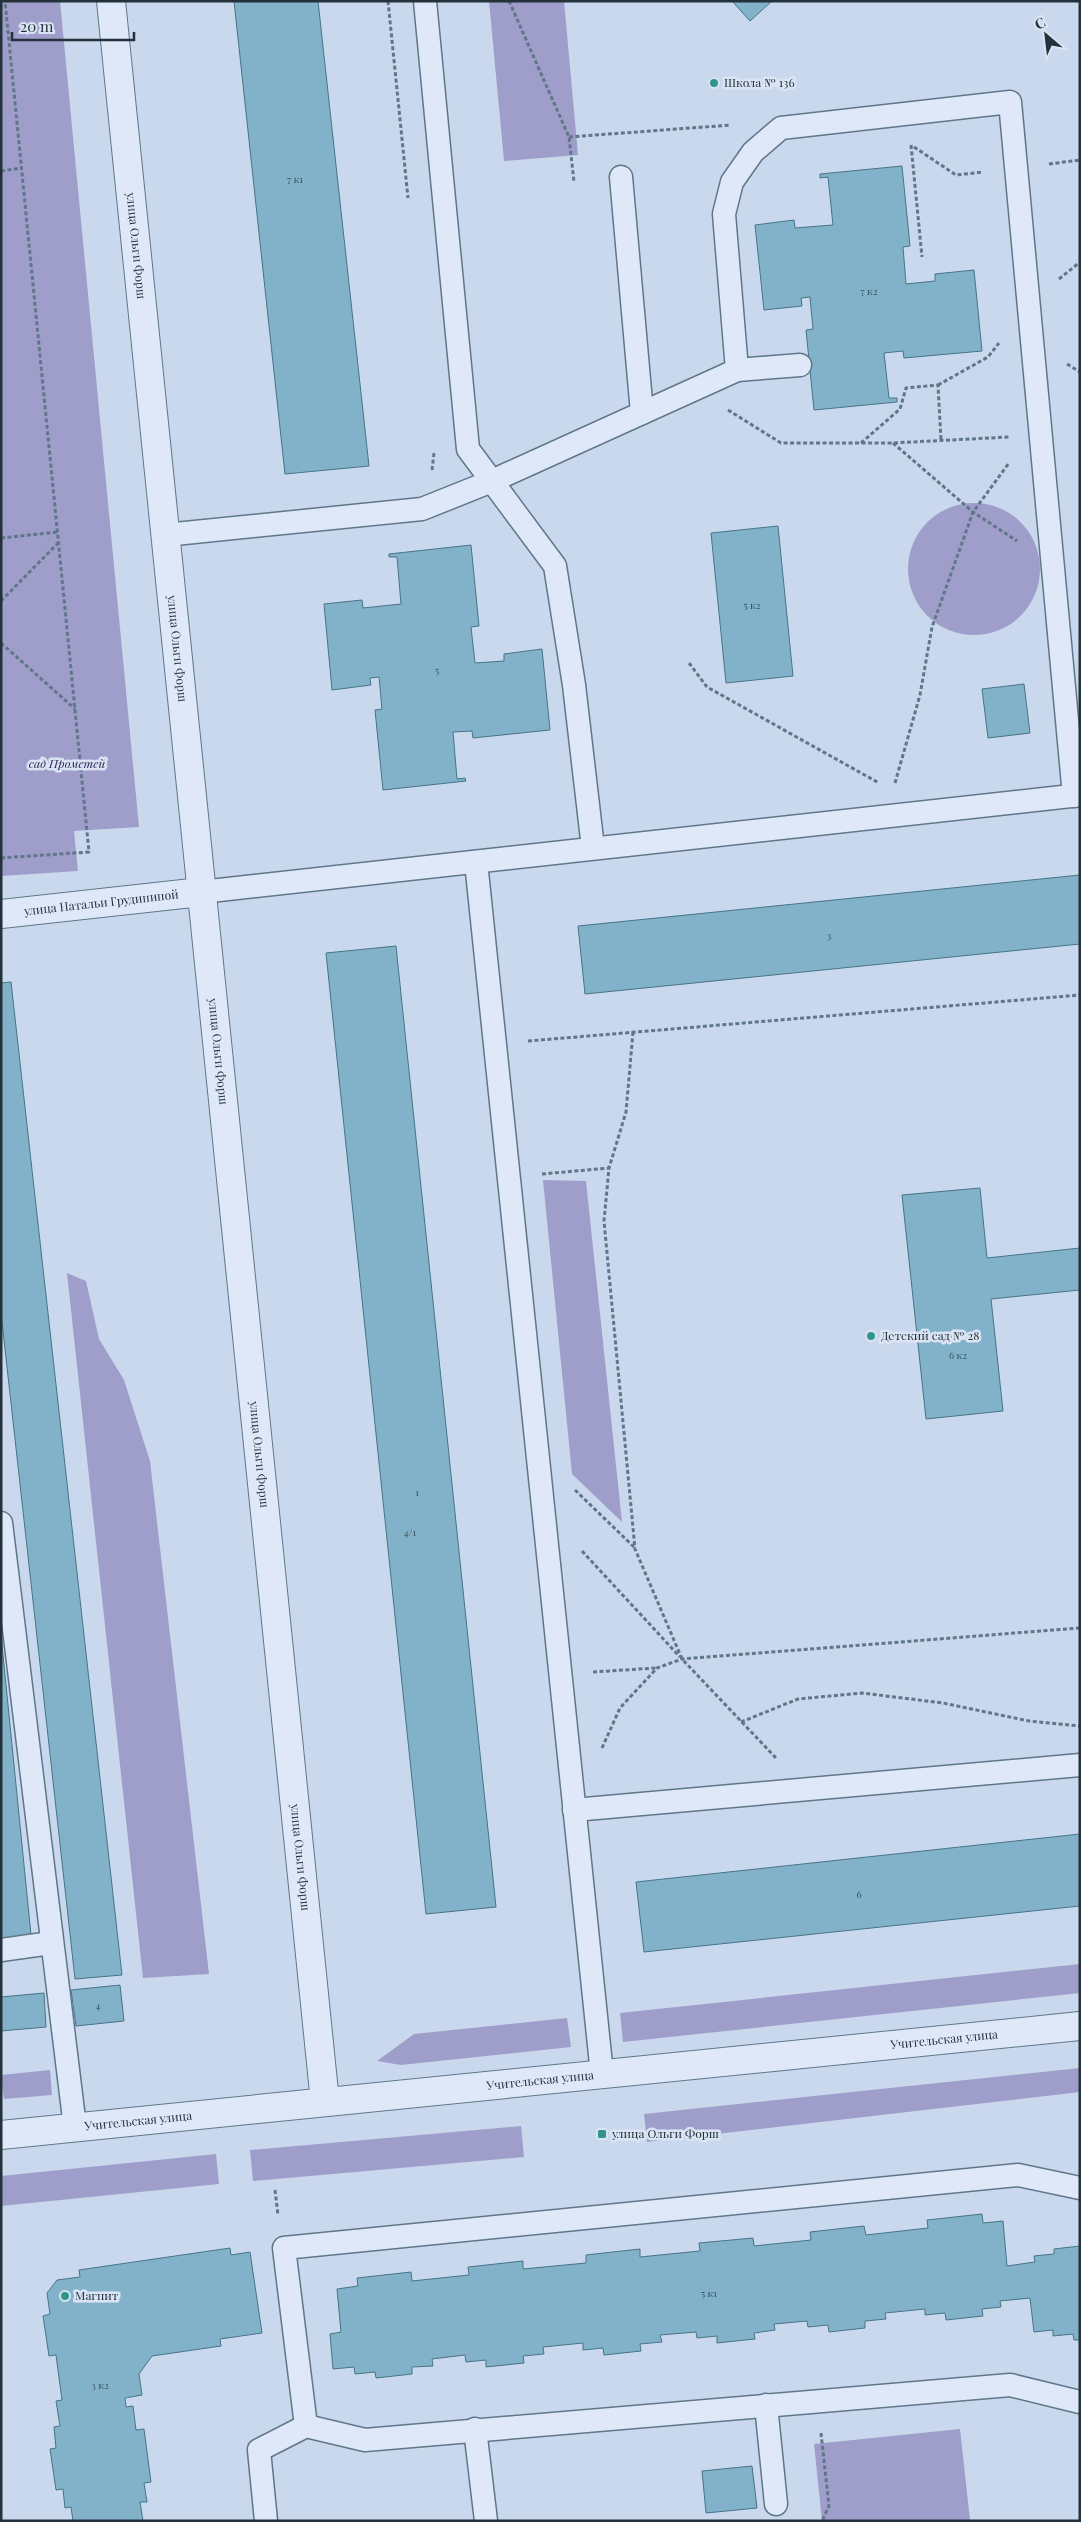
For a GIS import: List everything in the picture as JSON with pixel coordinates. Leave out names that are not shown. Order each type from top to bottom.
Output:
[{"type":"street","name":"улица Ольги Форш","points":[[111,1],[325,2102]]},
{"type":"street","name":"улица Натальи Грудининой","points":[[1,914],[201,892]]},
{"type":"street","name":"Учительская улица","points":[[1,2135],[1080,2026]]},
{"type":"lane","points":[[425,1],[468,449],[555,566],[574,684],[593,848]]},
{"type":"lane","points":[[201,892],[1077,795],[1053,564],[1035,436],[1029,304],[1010,102],[781,128],[753,152],[732,182],[724,214],[737,370]]},
{"type":"lane","points":[[621,177],[642,413]]},
{"type":"lane","points":[[165,535],[422,509],[492,481],[737,370],[800,365]]},
{"type":"lane","points":[[476,862],[602,2074]]},
{"type":"lane","points":[[1,1523],[75,2128]]},
{"type":"lane","points":[[574,1810],[1080,1765]]},
{"type":"lane","points":[[1,1950],[51,1943]]},
{"type":"lane","points":[[306,2426],[284,2248],[1018,2175],[1080,2188]]},
{"type":"lane","points":[[266,2521],[258,2450],[306,2426],[366,2440],[475,2429],[1010,2385],[1080,2402]]},
{"type":"lane","points":[[766,2405],[776,2504]]},
{"type":"lane","points":[[475,2429],[486,2521]]},
{"type":"path","points":[[1,858],[89,852],[5,1]]},
{"type":"path","points":[[388,1],[409,207]]},
{"type":"path","points":[[509,1],[570,137],[574,182]]},
{"type":"path","points":[[570,137],[739,125],[781,128]]},
{"type":"path","points":[[911,145],[922,256]]},
{"type":"path","points":[[1,170],[22,168]]},
{"type":"path","points":[[860,444],[900,409],[906,388],[938,385],[988,357],[1029,304]]},
{"type":"path","points":[[710,381],[726,410],[781,444],[892,443],[1035,436]]},
{"type":"path","points":[[938,385],[941,440]]},
{"type":"path","points":[[895,815],[892,791],[920,695],[932,627],[974,512],[1035,436]]},
{"type":"path","points":[[892,443],[974,512],[1053,564]]},
{"type":"path","points":[[428,477],[432,470],[434,452]]},
{"type":"path","points":[[1,538],[58,532]]},
{"type":"path","points":[[1,601],[59,542]]},
{"type":"path","points":[[1,643],[75,709]]},
{"type":"path","points":[[689,663],[707,687],[892,791]]},
{"type":"path","points":[[495,1043],[1080,996]]},
{"type":"path","points":[[633,1032],[626,1112],[608,1168],[604,1221],[635,1549],[682,1659]]},
{"type":"path","points":[[508,1176],[608,1168]]},
{"type":"path","points":[[537,1453],[635,1549]]},
{"type":"path","points":[[543,1508],[682,1659],[806,1789]]},
{"type":"path","points":[[560,1674],[657,1668],[682,1659],[1080,1628]]},
{"type":"path","points":[[601,1751],[620,1708],[657,1668]]},
{"type":"path","points":[[741,1722],[798,1700],[862,1693],[943,1703],[1029,1721],[1080,1726]]},
{"type":"path","points":[[817,2400],[829,2506],[822,2521]]},
{"type":"green space","name":"сад Прометей","points":[[1,1],[60,1],[139,827],[74,831],[78,871],[1,876]]},
{"type":"green space","points":[[489,1],[564,1],[578,155],[504,161]]},
{"type":"green space","points":[[974,503],[987,504],[999,508],[1021,522],[1035,544],[1039,556],[1039,582],[1035,594],[1021,616],[999,630],[987,634],[974,635],[961,634],[949,630],[927,616],[913,594],[909,582],[908,569],[909,556],[913,544],[927,522],[949,508],[961,504]]},
{"type":"green space","points":[[543,1180],[586,1181],[622,1522],[572,1474]]},
{"type":"green space","points":[[67,1273],[86,1281],[99,1339],[124,1380],[150,1461],[209,1974],[143,1978]]},
{"type":"green space","points":[[1080,1964],[1080,1993],[623,2042],[620,2013]]},
{"type":"green space","points":[[567,2018],[571,2047],[401,2065],[377,2061],[414,2034]]},
{"type":"green space","points":[[1080,2068],[1080,2092],[647,2142],[644,2114]]},
{"type":"green space","points":[[50,2070],[52,2095],[4,2099],[1,2075]]},
{"type":"green space","points":[[521,2126],[524,2157],[253,2181],[250,2150]]},
{"type":"green space","points":[[216,2154],[219,2184],[1,2206],[1,2176]]},
{"type":"green space","points":[[960,2429],[970,2520],[822,2521],[814,2444]]},
{"type":"building","points":[[234,1],[318,1],[369,466],[285,474]]},
{"type":"building","points":[[732,1],[772,1],[750,21]]},
{"type":"building","points":[[902,166],[910,246],[903,247],[906,284],[935,281],[935,274],[974,270],[982,351],[904,358],[903,351],[884,353],[889,398],[897,398],[897,402],[814,410],[806,330],[813,329],[810,297],[801,298],[802,306],[764,310],[755,225],[794,220],[795,228],[833,225],[828,177],[820,178],[820,174]]},
{"type":"building","points":[[778,526],[793,676],[726,683],[711,533]]},
{"type":"building","points":[[471,545],[479,626],[471,627],[475,663],[504,661],[504,654],[542,649],[550,730],[473,738],[472,731],[453,732],[457,779],[465,778],[466,781],[383,790],[375,710],[382,709],[379,677],[370,678],[371,685],[332,690],[324,604],[362,600],[363,608],[401,604],[397,557],[389,557],[389,554]]},
{"type":"building","points":[[1024,684],[1030,733],[988,738],[982,689]]},
{"type":"building","points":[[1080,875],[1080,944],[585,994],[578,926]]},
{"type":"building","points":[[396,946],[496,1907],[426,1914],[326,953]]},
{"type":"building","points":[[11,982],[122,1975],[75,1979],[1,1313],[1,983]]},
{"type":"building","points":[[980,1188],[987,1258],[1080,1248],[1080,1290],[991,1299],[1003,1411],[926,1419],[902,1195]]},
{"type":"building","points":[[1,1635],[31,1935],[1,1939]]},
{"type":"building","points":[[1080,1834],[1080,1906],[644,1952],[636,1882]]},
{"type":"building","points":[[120,1985],[124,2021],[76,2026],[71,1990]]},
{"type":"building","points":[[44,1993],[46,2027],[1,2031],[1,1997]]},
{"type":"building","points":[[982,2214],[983,2223],[1003,2221],[1007,2266],[1035,2262],[1034,2256],[1054,2254],[1054,2249],[1080,2246],[1080,2340],[1074,2340],[1073,2334],[1053,2336],[1053,2330],[1034,2332],[1030,2298],[1000,2301],[1001,2307],[982,2309],[983,2316],[946,2320],[945,2313],[925,2315],[925,2309],[885,2313],[886,2319],[865,2321],[865,2328],[829,2332],[828,2325],[808,2327],[807,2321],[774,2324],[775,2330],[754,2333],[755,2339],[717,2343],[717,2336],[697,2338],[696,2332],[660,2335],[662,2342],[640,2344],[641,2351],[604,2355],[603,2348],[583,2350],[583,2343],[543,2347],[544,2354],[523,2356],[524,2363],[486,2367],[486,2360],[466,2362],[465,2355],[432,2359],[433,2366],[412,2367],[412,2374],[376,2378],[375,2372],[355,2374],[354,2367],[333,2369],[330,2334],[341,2332],[337,2289],[358,2286],[357,2278],[411,2272],[412,2281],[469,2275],[468,2267],[523,2261],[523,2269],[586,2263],[586,2255],[640,2249],[640,2257],[700,2251],[699,2243],[753,2238],[754,2246],[811,2240],[810,2232],[864,2226],[866,2235],[928,2228],[927,2220]]},
{"type":"building","points":[[230,2248],[231,2255],[250,2252],[262,2333],[220,2339],[221,2346],[152,2356],[139,2374],[142,2395],[125,2398],[126,2407],[133,2406],[136,2430],[144,2429],[151,2482],[144,2483],[147,2502],[140,2502],[143,2521],[73,2521],[71,2507],[65,2508],[63,2489],[56,2490],[50,2449],[56,2448],[54,2427],[60,2426],[56,2401],[62,2400],[56,2355],[49,2356],[43,2316],[50,2314],[47,2293],[57,2280],[80,2277],[79,2270]]},
{"type":"building","points":[[752,2466],[757,2508],[706,2513],[702,2471]]},
{"type":"place","name":"Школа № 136","points":[[714,83]]},
{"type":"place","name":"Детский сад № 28","points":[[871,1336]]},
{"type":"place","name":"улица Ольги Форш","points":[[602,2134]]},
{"type":"place","name":"Магнит","points":[[65,2296]]}]
